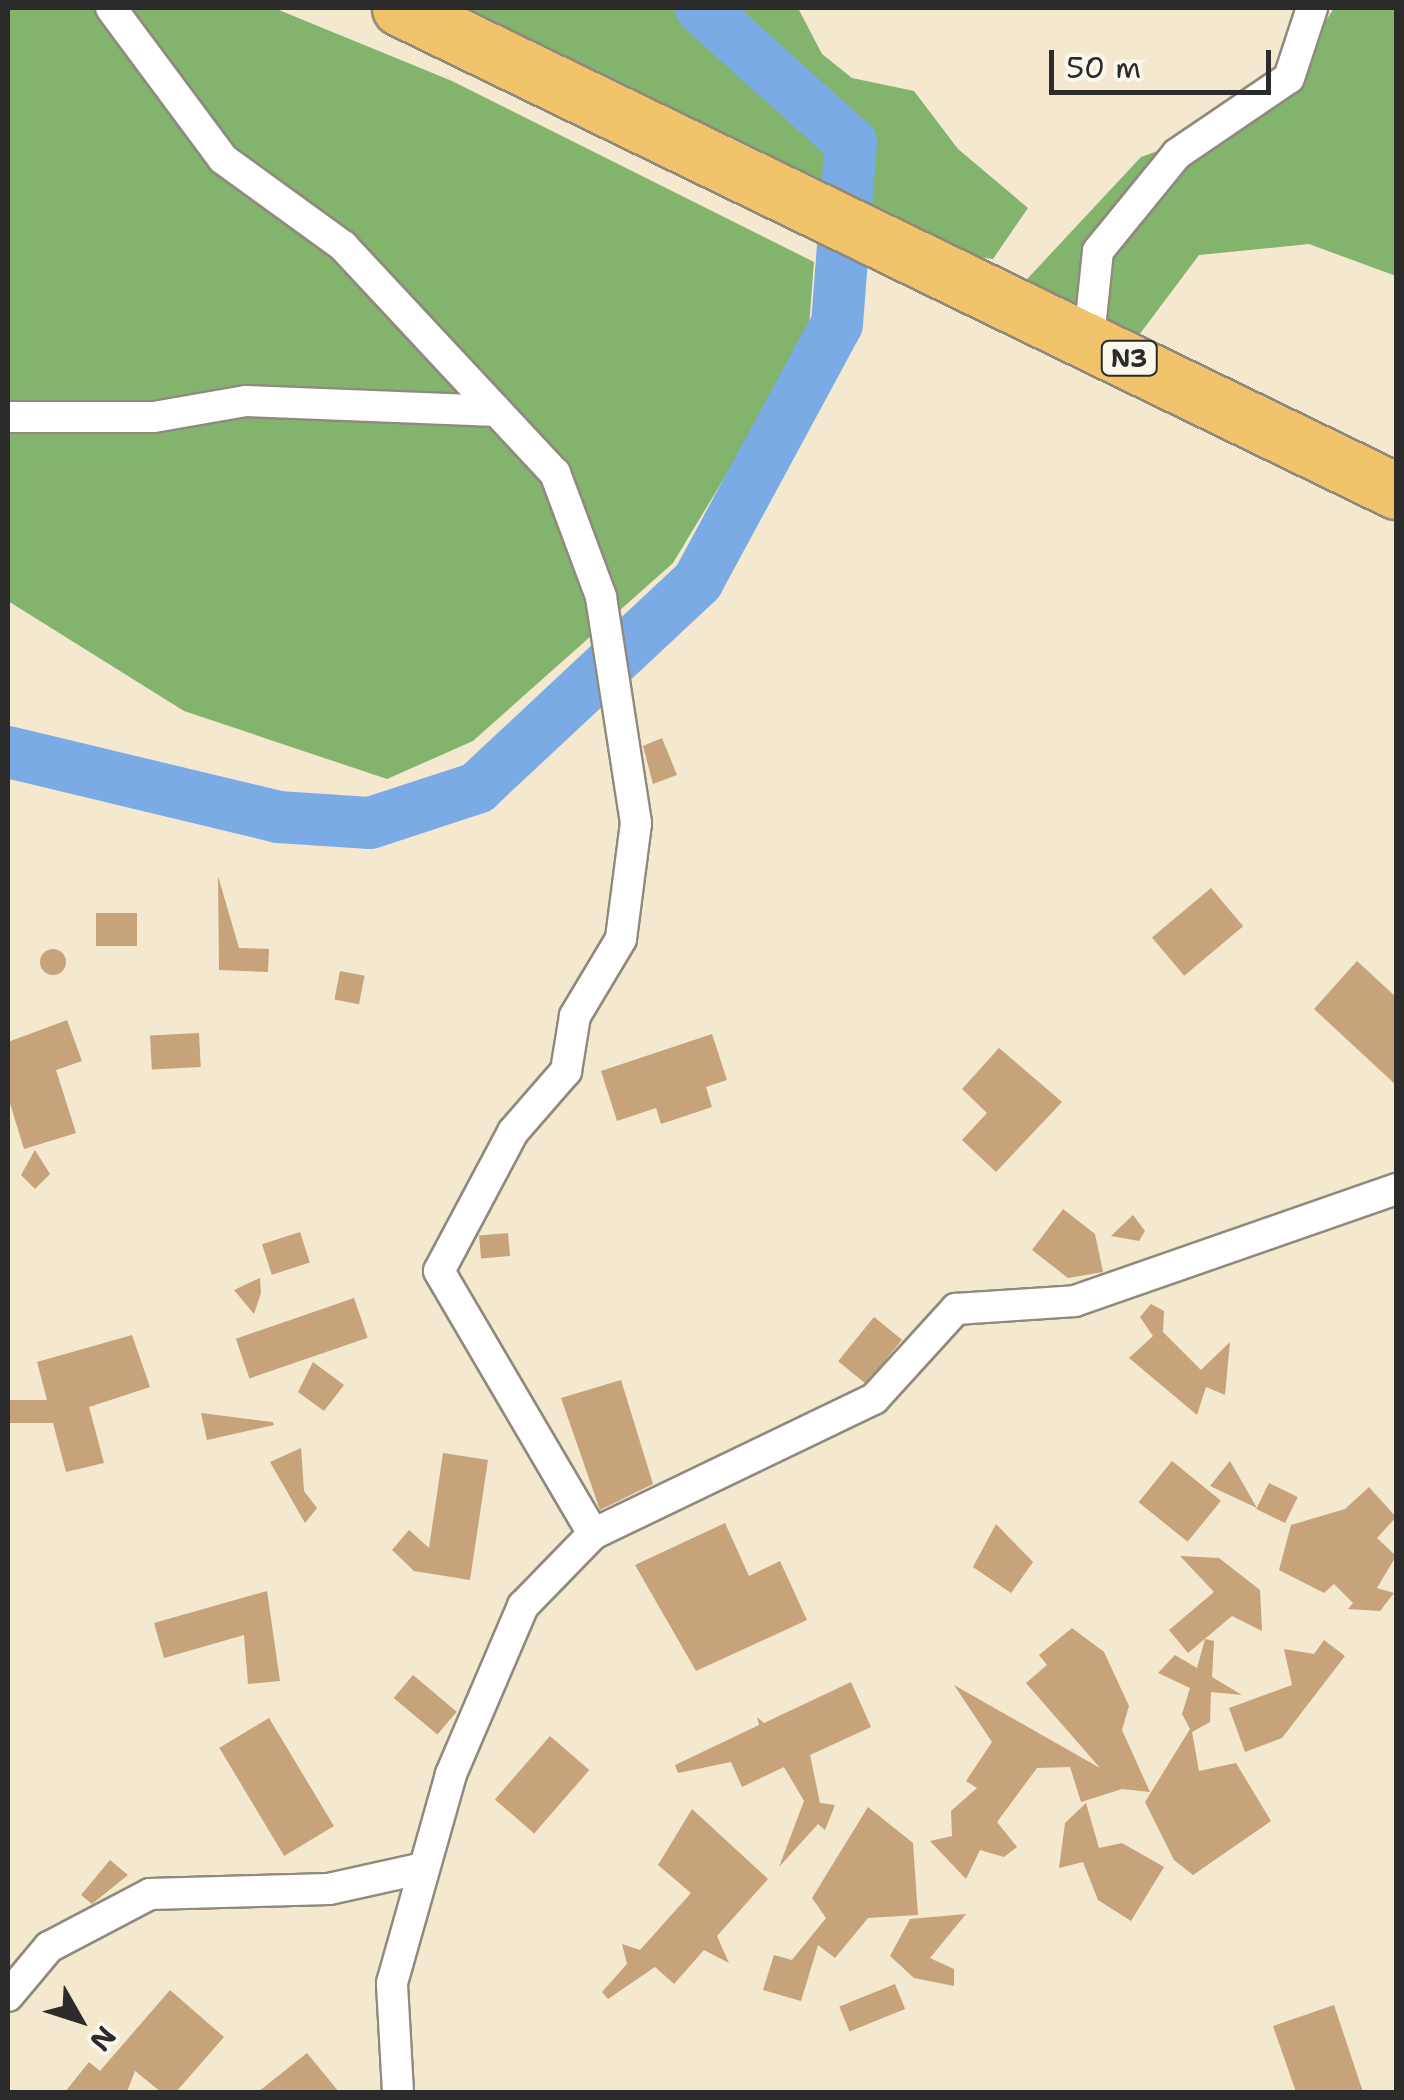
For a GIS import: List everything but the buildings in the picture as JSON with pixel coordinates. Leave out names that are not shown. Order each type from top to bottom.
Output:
[{"type":"highway","name":"N3","points":[[400,8],[791,190],[860,229],[1396,491]]},
{"type":"street","points":[[110,8],[223,159],[343,246],[555,474],[601,597],[636,823],[620,940],[575,1016],[566,1071],[512,1132],[439,1271],[593,1534]]},
{"type":"street","points":[[1089,338],[1098,251],[1177,154],[1288,78],[1312,8]]},
{"type":"street","points":[[8,417],[154,417],[246,401],[497,411]]},
{"type":"street","points":[[398,2092],[392,1983],[451,1774],[523,1606],[593,1534],[874,1399],[956,1309],[1075,1300],[1396,1189]]},
{"type":"street","points":[[8,1996],[49,1947],[150,1894],[328,1889],[424,1868]]},
{"type":"green space","points":[[8,8],[274,8],[452,81],[814,262],[808,339],[673,563],[473,741],[387,779],[184,711],[8,601]]},
{"type":"green space","points":[[430,8],[798,8],[822,54],[852,78],[914,91],[958,149],[1028,208],[993,259],[863,241]]},
{"type":"green space","points":[[1334,8],[1396,8],[1396,276],[1309,244],[1199,255],[1127,351],[1015,292],[1141,157],[1268,111]]},
{"type":"waterway","points":[[8,752],[278,817],[370,823],[477,788],[698,581],[837,324],[851,143],[701,8]]}]
